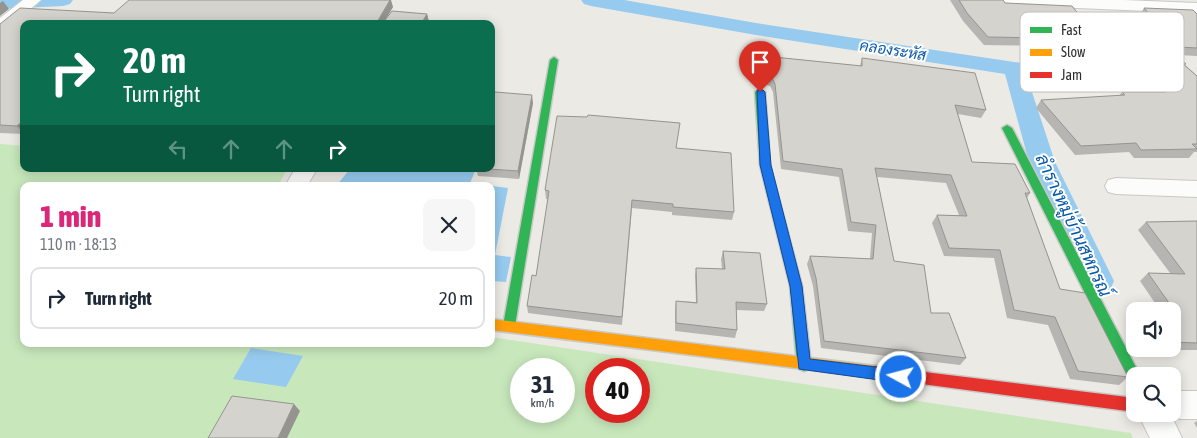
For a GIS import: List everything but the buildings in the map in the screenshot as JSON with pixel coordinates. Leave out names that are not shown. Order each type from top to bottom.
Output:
[{"type":"street","points":[[2,25],[33,0]]},
{"type":"street","points":[[1000,0],[1197,8]]},
{"type":"street","points":[[509,326],[554,60]]},
{"type":"street","points":[[760,92],[766,165],[796,286],[804,365]]},
{"type":"street","points":[[1007,128],[1129,367]]},
{"type":"street","points":[[1116,186],[1197,189]]},
{"type":"street","points":[[495,324],[804,365],[1126,404]]},
{"type":"street","points":[[1167,438],[1172,422]]},
{"type":"green space","points":[[0,144],[20,146],[20,172],[285,172],[280,182],[20,182],[20,347],[495,347],[495,338],[631,358],[585,358],[585,423],[650,423],[650,361],[1131,433],[1133,438],[0,438]]},
{"type":"water","points":[[348,172],[475,172],[470,182],[339,182]]},
{"type":"water","points":[[495,186],[508,188],[495,255]]},
{"type":"water","points":[[495,255],[511,257],[506,282],[495,281]]},
{"type":"water","points":[[251,348],[303,356],[286,387],[233,379]]},
{"type":"waterway","name":"คลองระหัส","points":[[0,3],[63,0]]},
{"type":"waterway","name":"คลองระหัส","points":[[591,0],[756,29],[1014,69]]},
{"type":"waterway","name":"คลองระหัส","points":[[1014,69],[1020,70]]},
{"type":"waterway","name":"ลำรางหมู่บ้านสหกรณ์","points":[[1014,69],[1020,89]]},
{"type":"waterway","name":"คลองระหัส","points":[[1184,87],[1197,88]]},
{"type":"waterway","name":"ลำรางหมู่บ้านสหกรณ์","points":[[1021,92],[1042,162],[1099,281]]},
{"type":"traffic: fast","points":[[509,326],[554,60]]},
{"type":"traffic: fast","points":[[760,92],[765,165],[796,286],[804,365]]},
{"type":"traffic: fast","points":[[1007,128],[1129,367]]},
{"type":"traffic: slow","points":[[495,324],[876,372]]},
{"type":"traffic: jam","points":[[876,372],[1126,404]]},
{"type":"route","points":[[760,92],[766,165],[796,286],[804,365],[901,377]]}]
